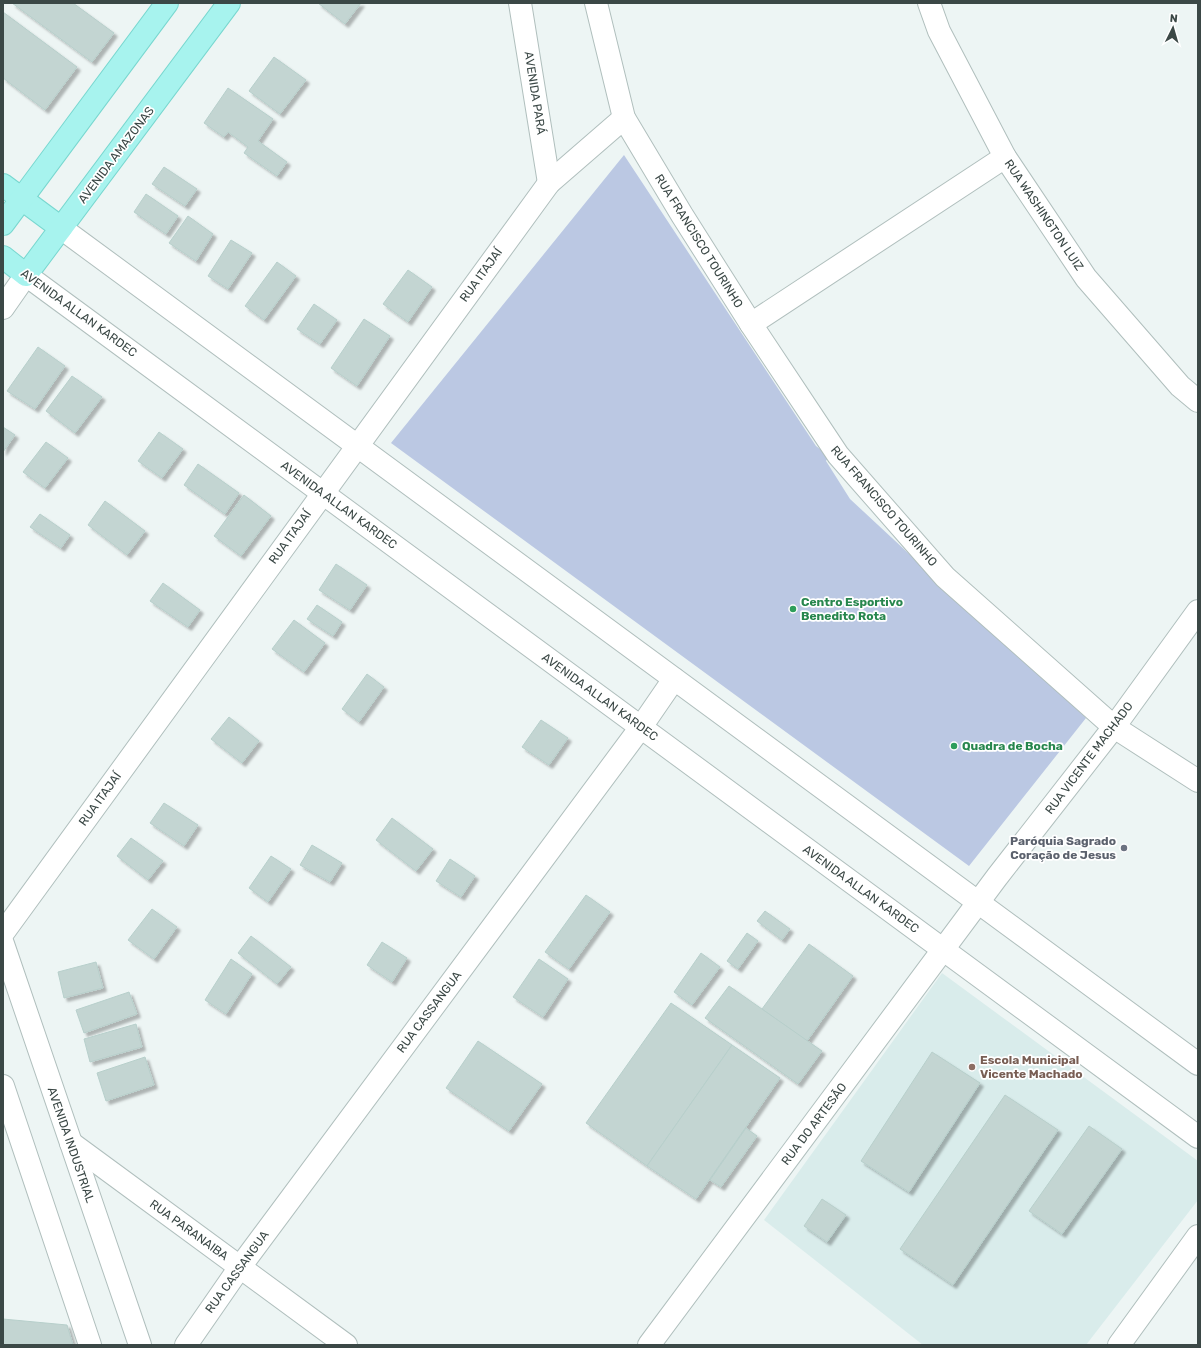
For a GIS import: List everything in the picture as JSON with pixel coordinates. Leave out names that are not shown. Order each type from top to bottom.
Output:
[{"type":"main road","points":[[3,224],[167,3]]},
{"type":"main road","name":"AVENIDA AMAZONAS","points":[[26,275],[229,3]]},
{"type":"main road","points":[[3,185],[61,228]]},
{"type":"main road","name":"AVENIDA ALLAN KARDEC","points":[[3,258],[26,275]]},
{"type":"street","name":"AVENIDA PARÁ","points":[[520,3],[549,183]]},
{"type":"street","points":[[596,3],[624,118]]},
{"type":"street","name":"RUA WASHINGTON LUIZ","points":[[929,3],[939,31],[1005,157],[1086,278],[1180,386],[1198,401]]},
{"type":"street","name":"RUA ITAJAÍ","points":[[3,933],[549,183],[624,118]]},
{"type":"street","name":"RUA FRANCISCO TOURINHO","points":[[624,118],[682,215],[751,324],[838,455],[945,577],[1114,727],[1198,781]]},
{"type":"street","points":[[751,324],[1005,157]]},
{"type":"street","points":[[61,228],[1198,1064]]},
{"type":"street","name":"AVENIDA AMAZONAS","points":[[3,308],[26,275]]},
{"type":"street","name":"AVENIDA ALLAN KARDEC","points":[[26,275],[1198,1137]]},
{"type":"street","name":"RUA VICENTE MACHADO","points":[[978,902],[1114,727],[1198,611]]},
{"type":"street","name":"RUA CASSANGUA","points":[[186,1345],[240,1267],[641,727],[674,679]]},
{"type":"street","name":"RUA DO ARTESÃO","points":[[649,1345],[978,902]]},
{"type":"street","name":"AVENIDA INDUSTRIAL","points":[[3,944],[140,1345]]},
{"type":"street","points":[[3,1086],[90,1345]]},
{"type":"street","name":"RUA PARANAIBA","points":[[71,1143],[346,1345]]},
{"type":"street","points":[[1119,1345],[1198,1236]]},
{"type":"shaded area","name":"Centro Esportivo Benedito Rota","points":[[624,155],[816,446],[829,456],[826,461],[850,499],[1086,718],[969,866],[391,443]]},
{"type":"shaded area","name":"Escola Municipal Vicente Machado","points":[[942,973],[1198,1161],[1198,1200],[1086,1345],[923,1345],[764,1220]]},
{"type":"building","points":[[12,3],[73,3],[114,33],[92,62]]},
{"type":"building","points":[[318,3],[361,3],[345,24]]},
{"type":"building","points":[[3,12],[77,67],[45,110],[3,78]]},
{"type":"building","points":[[274,57],[306,80],[280,114],[249,91]]},
{"type":"building","points":[[228,88],[273,119],[258,141],[287,162],[277,176],[244,153],[248,147],[228,132],[224,137],[204,123]]},
{"type":"building","points":[[164,167],[197,189],[185,206],[152,184]]},
{"type":"building","points":[[146,194],[178,216],[166,234],[134,212]]},
{"type":"building","points":[[188,216],[213,234],[196,261],[169,243]]},
{"type":"building","points":[[231,240],[252,253],[228,289],[208,276]]},
{"type":"building","points":[[277,262],[296,276],[264,320],[245,306]]},
{"type":"building","points":[[408,270],[432,287],[408,322],[383,304]]},
{"type":"building","points":[[314,304],[337,320],[320,344],[297,329]]},
{"type":"building","points":[[364,319],[390,336],[357,386],[331,368]]},
{"type":"building","points":[[38,347],[65,366],[35,409],[7,391]]},
{"type":"building","points":[[72,376],[102,397],[75,433],[46,411]]},
{"type":"building","points":[[3,427],[15,435],[3,452]]},
{"type":"building","points":[[159,432],[183,449],[162,478],[138,461]]},
{"type":"building","points":[[46,442],[68,458],[45,488],[23,472]]},
{"type":"building","points":[[198,464],[239,493],[225,514],[184,485]]},
{"type":"building","points":[[244,495],[271,516],[241,556],[214,536]]},
{"type":"building","points":[[105,501],[145,531],[127,555],[88,525]]},
{"type":"building","points":[[40,514],[70,535],[61,548],[30,527]]},
{"type":"building","points":[[336,564],[367,585],[350,610],[319,590]]},
{"type":"building","points":[[163,583],[200,610],[188,627],[150,601]]},
{"type":"building","points":[[317,605],[342,622],[333,636],[307,619]]},
{"type":"building","points":[[294,620],[325,643],[304,672],[272,649]]},
{"type":"building","points":[[367,674],[384,687],[359,722],[342,709]]},
{"type":"building","points":[[229,717],[259,741],[242,763],[211,739]]},
{"type":"building","points":[[541,720],[568,738],[549,765],[522,747]]},
{"type":"building","points":[[164,803],[198,825],[184,846],[150,823]]},
{"type":"building","points":[[392,818],[433,849],[416,871],[376,840]]},
{"type":"building","points":[[131,838],[163,861],[148,880],[117,856]]},
{"type":"building","points":[[312,845],[342,863],[330,882],[300,865]]},
{"type":"building","points":[[271,856],[291,869],[268,902],[249,888]]},
{"type":"building","points":[[450,859],[475,876],[461,897],[436,881]]},
{"type":"building","points":[[586,895],[610,912],[569,969],[545,952]]},
{"type":"building","points":[[152,909],[177,927],[154,959],[128,940]]},
{"type":"building","points":[[765,911],[790,929],[782,940],[757,921]]},
{"type":"building","points":[[747,933],[758,941],[738,969],[727,961]]},
{"type":"building","points":[[251,936],[291,967],[277,984],[238,953]]},
{"type":"building","points":[[382,942],[407,958],[392,982],[367,965]]},
{"type":"building","points":[[809,944],[853,976],[807,1041],[762,1009]]},
{"type":"building","points":[[701,953],[720,967],[692,1005],[674,992]]},
{"type":"building","points":[[231,959],[252,974],[226,1014],[205,1000]]},
{"type":"building","points":[[539,959],[568,979],[543,1017],[513,997]]},
{"type":"building","points":[[96,962],[103,988],[64,998],[58,972]]},
{"type":"building","points":[[729,986],[822,1051],[798,1084],[705,1018]]},
{"type":"building","points":[[129,992],[137,1014],[84,1033],[76,1010]]},
{"type":"building","points":[[671,1003],[732,1045],[647,1166],[586,1123]]},
{"type":"building","points":[[136,1024],[142,1047],[90,1062],[84,1039]]},
{"type":"building","points":[[478,1041],[542,1084],[509,1131],[446,1088]]},
{"type":"building","points":[[732,1045],[780,1078],[696,1199],[647,1166]]},
{"type":"building","points":[[932,1052],[980,1083],[909,1192],[861,1161]]},
{"type":"building","points":[[145,1057],[154,1085],[106,1101],[97,1073]]},
{"type":"building","points":[[1005,1095],[1058,1130],[953,1285],[900,1249]]},
{"type":"building","points":[[1089,1126],[1122,1149],[1062,1234],[1029,1211]]},
{"type":"building","points":[[746,1128],[757,1136],[721,1187],[710,1180]]},
{"type":"building","points":[[822,1199],[846,1215],[827,1242],[804,1226]]},
{"type":"building","points":[[3,1319],[67,1325],[73,1345],[3,1345]]},
{"type":"place","name":"Centro Esportivo Benedito Rota","points":[[793,609]]},
{"type":"place","name":"Quadra de Bocha","points":[[954,746]]},
{"type":"place","name":"Paróquia Sagrado Coração de Jesus","points":[[1124,848]]},
{"type":"place","name":"Escola Municipal Vicente Machado","points":[[972,1067]]}]
